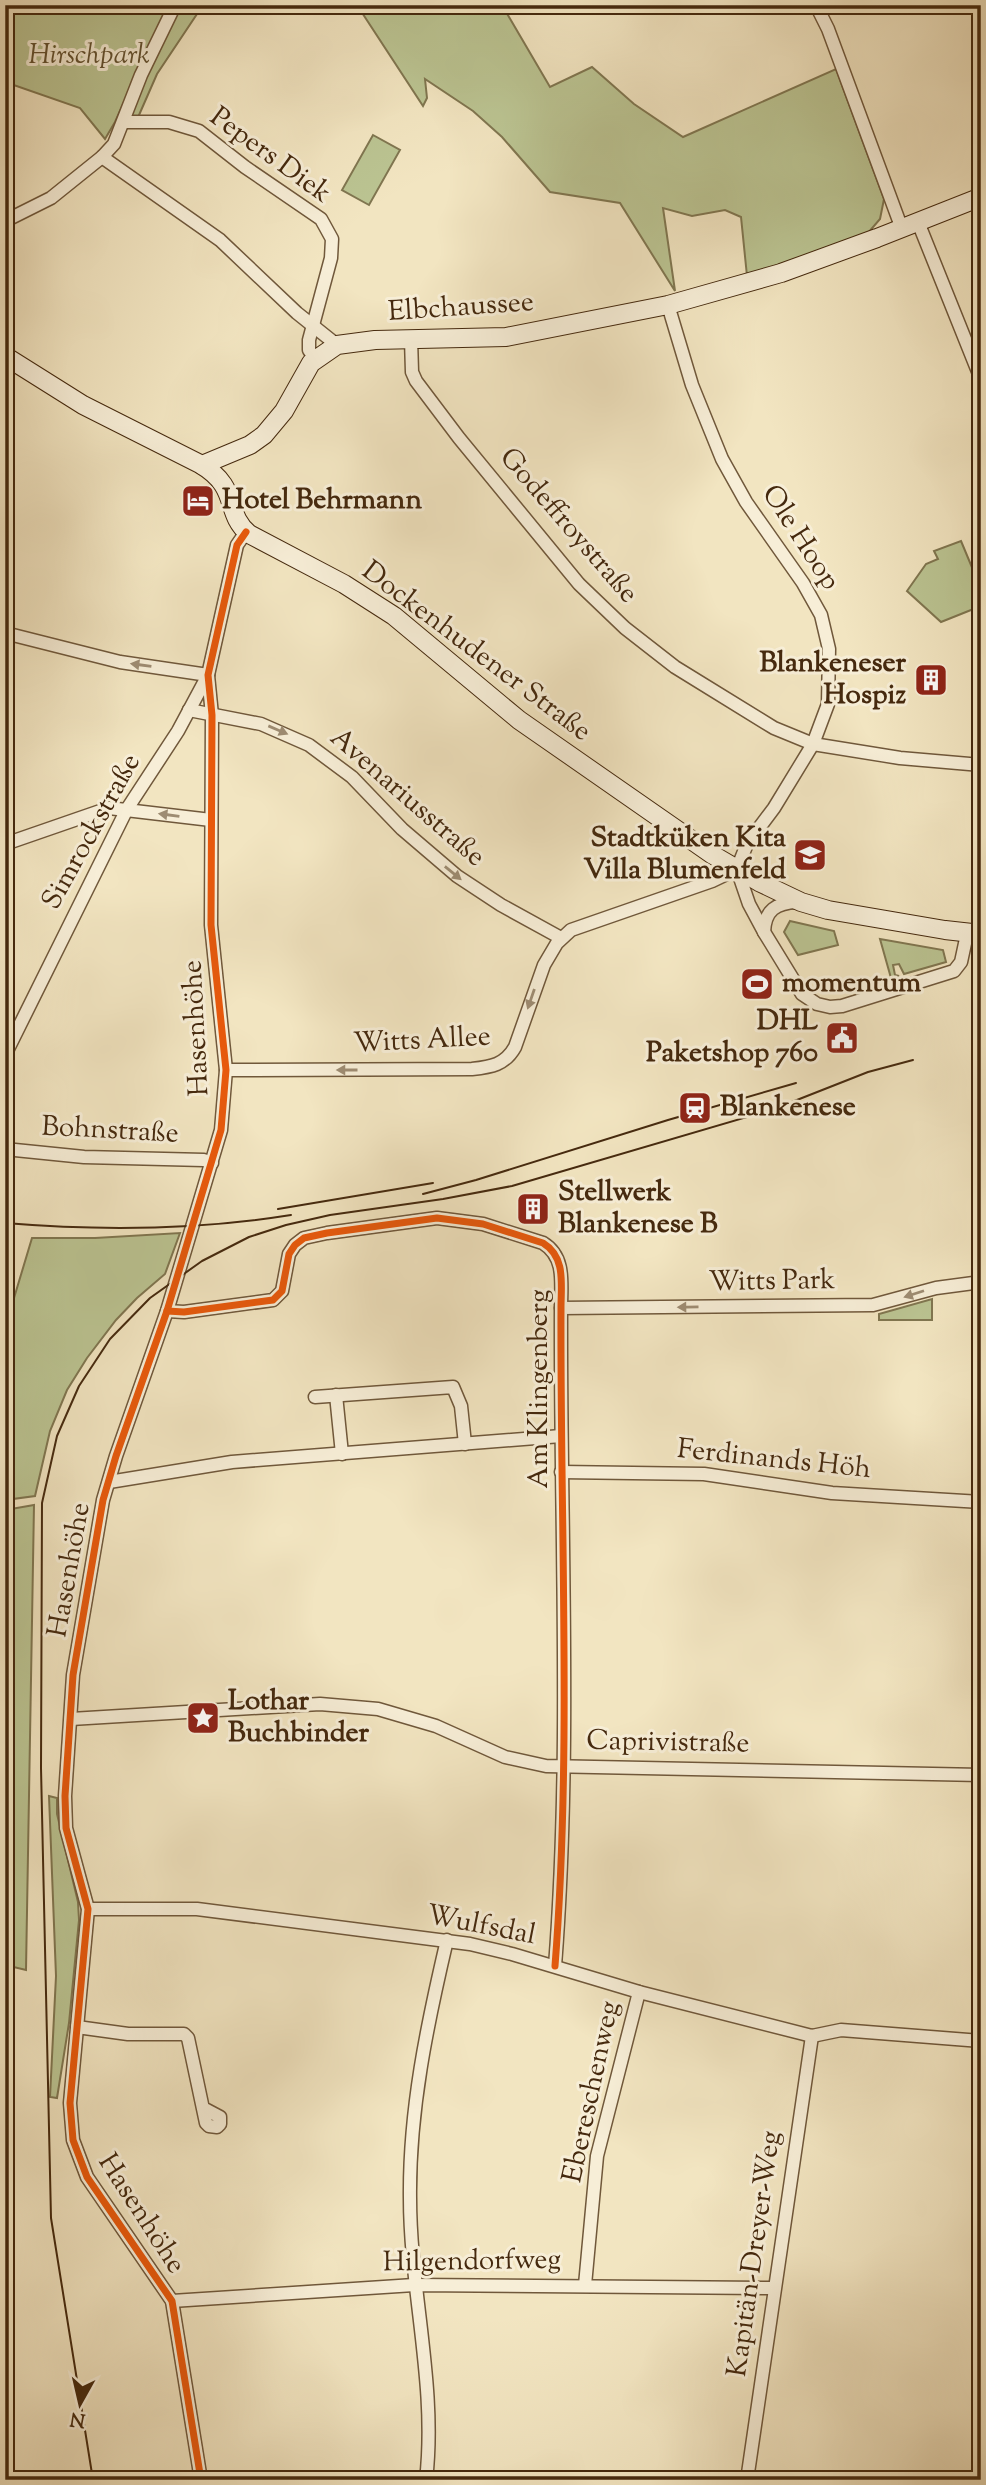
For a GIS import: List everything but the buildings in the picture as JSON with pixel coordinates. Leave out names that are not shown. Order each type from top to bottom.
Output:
[{"type":"main road","name":"Elbchaussee","points":[[202,466],[250,445],[264,435],[285,411],[302,376],[315,359],[337,345],[361,341],[506,337],[668,305],[781,272],[981,197]]},
{"type":"main road","points":[[5,356],[83,405],[217,475],[225,485],[238,523],[246,532]]},
{"type":"main road","name":"Dockenhudener Straße","points":[[246,532],[344,584],[394,617],[519,720],[607,783],[737,869],[801,902],[849,915],[976,935]]},
{"type":"street","points":[[5,221],[51,198],[114,144],[141,75],[175,5]]},
{"type":"street","points":[[816,5],[910,225],[962,330],[981,379]]},
{"type":"street","name":"Pepers Diek","points":[[124,122],[169,122],[199,131],[245,167],[321,219],[332,239],[331,258],[308,347],[315,359]]},
{"type":"street","points":[[102,157],[220,240],[337,345]]},
{"type":"street","name":"Ole Hoop","points":[[668,305],[692,385],[722,459],[746,502],[803,583],[821,615],[829,649],[828,704],[813,744],[774,808],[747,844],[737,869]]},
{"type":"street","name":"Godeffroystraße","points":[[411,339],[412,372],[459,438],[579,584],[625,628],[675,667],[774,727],[813,744],[900,758],[981,765]]},
{"type":"street","name":"Hasenhöhe","points":[[201,2480],[172,2301],[87,2177],[70,2121],[69,2103],[88,1909],[66,1828],[65,1796],[73,1675],[103,1500],[167,1311],[221,1130],[226,1070],[211,925],[212,715],[208,675],[237,545],[246,532]]},
{"type":"street","points":[[5,633],[120,662],[208,675]]},
{"type":"street","name":"Simrockstraße","points":[[5,1055],[127,809],[153,771],[208,675]]},
{"type":"street","points":[[189,710],[212,715]]},
{"type":"street","name":"Avenariusstraße","points":[[212,715],[261,723],[309,745],[352,777],[401,829],[457,876],[501,905],[561,938]]},
{"type":"street","points":[[5,844],[109,808],[211,821]]},
{"type":"street","points":[[561,938],[581,925],[712,881],[737,869],[749,904],[806,998],[823,1006],[836,1007],[954,971],[976,935]]},
{"type":"street","points":[[764,932],[766,917],[773,907],[801,902]]},
{"type":"street","name":"Witts Allee","points":[[226,1070],[472,1069],[499,1065],[509,1058],[515,1047],[544,965],[561,938]]},
{"type":"street","name":"Bohnstraße","points":[[5,1149],[84,1157],[204,1160],[212,1163]]},
{"type":"street","name":"Am Klingenberg","points":[[167,1311],[184,1312],[273,1300],[282,1291],[289,1254],[299,1241],[327,1233],[429,1218],[483,1224],[543,1243],[551,1248],[560,1263],[564,1766],[555,1966]]},
{"type":"street","name":"Witts Park","points":[[561,1308],[873,1305],[936,1288],[981,1282]]},
{"type":"street","points":[[315,1397],[453,1387],[461,1406],[465,1444]]},
{"type":"street","points":[[336,1395],[342,1454]]},
{"type":"street","points":[[109,1482],[232,1462],[561,1436]]},
{"type":"street","name":"Ferdinands Höh","points":[[561,1472],[704,1474],[832,1493],[981,1502]]},
{"type":"street","name":"Caprivistraße","points":[[71,1719],[320,1704],[378,1709],[436,1726],[505,1757],[537,1764],[981,1775]]},
{"type":"street","name":"Wulfsdal","points":[[88,1909],[197,1909],[447,1940],[512,1954],[639,1992],[812,2036],[841,2030],[981,2041]]},
{"type":"street","points":[[426,2480],[430,2436],[429,2407],[414,2285],[410,2197],[414,2115],[424,2037],[447,1940]]},
{"type":"street","name":"Ebereschenweg","points":[[585,2285],[597,2156],[639,1992]]},
{"type":"street","points":[[77,2027],[128,2034],[184,2034],[188,2038],[202,2108]]},
{"type":"street","name":"Kapitän-Dreyer-Weg","points":[[747,2480],[812,2036]]},
{"type":"street","name":"Hilgendorfweg","points":[[172,2301],[414,2285],[774,2288]]},
{"type":"green space","name":"Hirschpark","points":[[5,5],[168,5],[105,139],[80,108],[5,82]]},
{"type":"green space","points":[[175,5],[203,5],[157,74],[136,122],[124,122]]},
{"type":"green space","points":[[357,5],[502,5],[550,87],[592,67],[634,104],[683,137],[836,69],[884,199],[880,219],[868,233],[747,276],[741,217],[725,210],[692,216],[663,208],[675,291],[620,203],[550,192],[502,137],[473,111],[425,79],[427,98],[423,106]]},
{"type":"green space","points":[[373,135],[400,150],[369,205],[342,190]]},
{"type":"green space","points":[[961,541],[981,589],[981,606],[941,622],[907,591],[926,564],[938,559],[934,551]]},
{"type":"green space","points":[[790,921],[834,931],[838,945],[798,955],[784,932]]},
{"type":"green space","points":[[880,939],[943,950],[946,962],[904,974],[899,964],[893,965],[895,975],[899,976],[891,978]]},
{"type":"green space","points":[[180,1233],[165,1274],[116,1320],[67,1390],[50,1431],[35,1496],[5,1500],[5,1328],[32,1238],[95,1238]]},
{"type":"green space","points":[[932,1299],[932,1320],[879,1320],[879,1314]]},
{"type":"green space","points":[[34,1505],[26,1970],[5,1965],[5,1510]]},
{"type":"green space","points":[[49,1796],[57,1798],[57,1814],[78,1902],[79,1920],[69,2023],[57,2098],[50,2097],[56,1976]]},
{"type":"tram line","points":[[93,2480],[51,2218],[41,1768],[42,1503],[57,1436],[79,1386],[110,1339],[150,1298],[202,1261],[249,1237],[330,1215],[512,1186],[774,1109],[868,1072],[913,1060]]},
{"type":"tram line","points":[[423,1194],[796,1083]]},
{"type":"tram line","points":[[278,1209],[433,1183]]},
{"type":"tram line","points":[[5,1223],[149,1228],[220,1224],[291,1215]]},
{"type":"cycle path","points":[[201,2480],[172,2301],[87,2177],[73,2140],[70,2103],[88,1909],[66,1828],[65,1796],[73,1675],[103,1500],[167,1311],[221,1130],[226,1070],[211,925],[212,715],[208,675],[237,545],[246,532]]},
{"type":"cycle path","points":[[167,1311],[184,1312],[273,1300],[282,1291],[289,1254],[295,1245],[304,1238],[327,1233],[437,1218],[483,1224],[543,1243],[556,1256],[561,1272],[564,1719],[555,1966]]},
{"type":"place","name":"Hotel Behrmann","points":[[198,501]]},
{"type":"place","name":"Blankeneser Hospiz","points":[[931,680]]},
{"type":"place","name":"Stadtküken Kita Villa Blumenfeld","points":[[810,855]]},
{"type":"place","name":"momentum","points":[[757,984]]},
{"type":"place","name":"DHL Paketshop 760","points":[[842,1038]]},
{"type":"place","name":"Blankenese","points":[[695,1108]]},
{"type":"place","name":"Stellwerk Blankenese B","points":[[533,1209]]},
{"type":"place","name":"Lothar Buchbinder","points":[[203,1718]]}]
